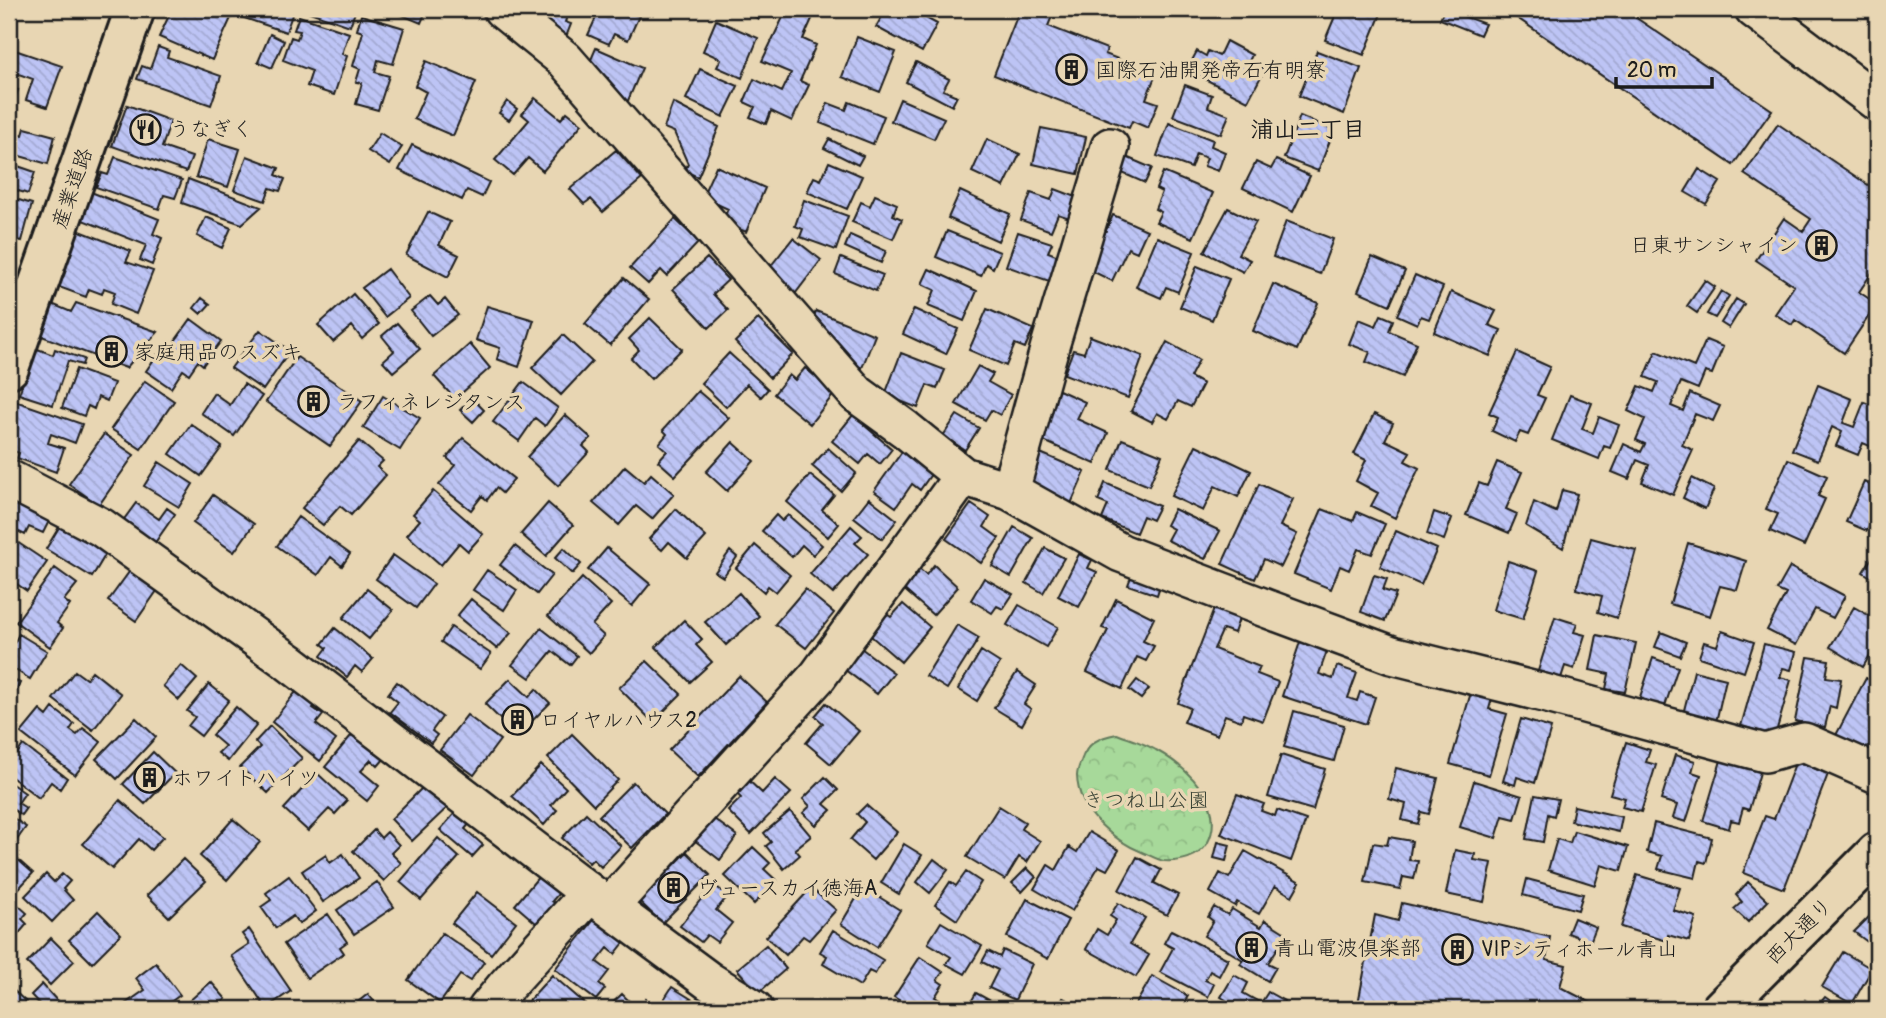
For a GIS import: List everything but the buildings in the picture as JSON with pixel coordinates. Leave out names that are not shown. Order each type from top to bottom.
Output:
[{"type":"street","name":"産業道路","points":[[9,368],[135,9]]},
{"type":"street","points":[[502,9],[565,61],[857,394],[962,476],[1010,491],[1121,553],[1392,655],[1765,753],[1804,742],[1877,774]]},
{"type":"street","points":[[1754,9],[1877,102]]},
{"type":"street","points":[[1010,491],[1110,147]]},
{"type":"street","points":[[487,1009],[505,987],[600,900],[818,676],[962,476]]},
{"type":"street","points":[[9,479],[110,534],[289,662],[709,981],[754,1009]]},
{"type":"street","name":"西大通り","points":[[1721,1009],[1877,852]]},
{"type":"green space","name":"きつね山公園","points":[[1117,734],[1147,745],[1168,757],[1201,789],[1212,816],[1212,830],[1207,844],[1199,853],[1182,860],[1159,860],[1121,841],[1091,813],[1079,789],[1079,767],[1090,745],[1099,739]]},
{"type":"place","name":"国際石油開発帝石有明寮","points":[[1072,70]]},
{"type":"place","name":"うなぎく","points":[[146,129]]},
{"type":"place","name":"日東サンシャイン","points":[[1821,245]]},
{"type":"place","name":"家庭用品のスズキ","points":[[111,352]]},
{"type":"place","name":"ラフィネレジタンス","points":[[314,402]]},
{"type":"place","name":"ロイヤルハウス2","points":[[517,720]]},
{"type":"place","name":"ホワイトハイツ","points":[[149,778]]},
{"type":"place","name":"ヴュースカイ徳海A","points":[[674,888]]},
{"type":"place","name":"青山電波倶楽部","points":[[1251,948]]},
{"type":"place","name":"VIPシティホール青山","points":[[1458,949]]},
{"type":"district","name":"浦山二丁目","points":[[1308,129]]}]
